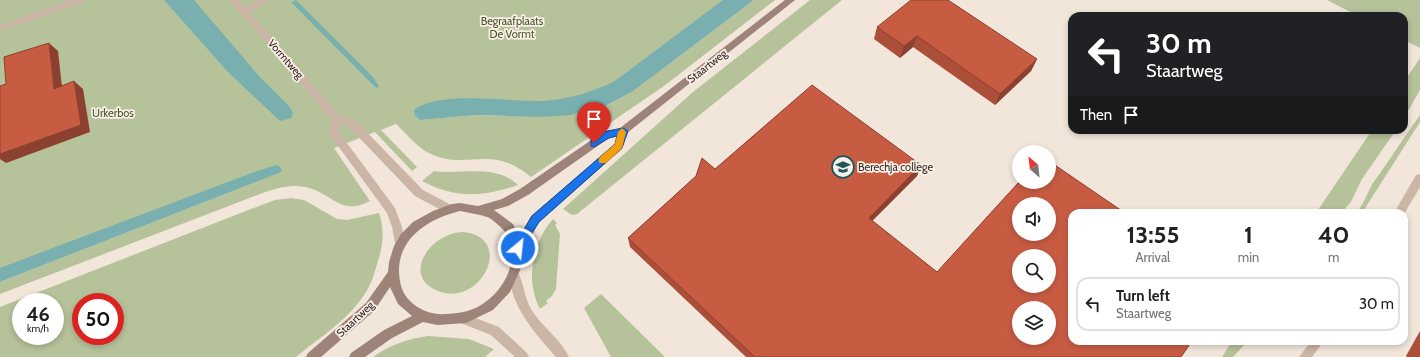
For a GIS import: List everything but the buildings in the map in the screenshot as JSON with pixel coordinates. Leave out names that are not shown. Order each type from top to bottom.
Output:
[{"type":"main road","name":"Staartweg","points":[[482,209],[515,198],[606,135],[623,131],[791,0]]},
{"type":"main road","name":"Staartweg","points":[[518,248],[535,219],[619,146],[623,131]]},
{"type":"main road","points":[[449,209],[482,209],[500,217],[516,239],[518,248],[517,266],[509,285],[494,302],[473,315],[462,318],[441,320],[423,316],[407,307],[397,292],[392,276],[395,256],[405,237],[420,223],[449,209]]},
{"type":"main road","name":"Staartweg","points":[[312,357],[370,307],[392,276]]},
{"type":"main road","points":[[355,357],[388,334],[423,316]]},
{"type":"street","points":[[0,28],[81,0]]},
{"type":"street","name":"Vormtweg","points":[[233,0],[282,54],[337,120]]},
{"type":"street","points":[[244,12],[265,0]]},
{"type":"street","points":[[400,246],[397,227],[391,211],[334,132],[337,120],[351,122],[419,193],[432,202],[449,209]]},
{"type":"street","points":[[1401,209],[1420,178]]},
{"type":"street","points":[[514,275],[519,297],[535,324],[563,357]]},
{"type":"street","points":[[462,318],[495,331],[523,357]]},
{"type":"street","points":[[1305,357],[1315,345]]},
{"type":"green space","name":"Urkerbos","points":[[0,0],[734,0],[623,84],[577,104],[520,105],[420,120],[477,115],[502,116],[585,113],[601,108],[632,92],[754,0],[775,0],[664,86],[531,177],[517,167],[504,161],[491,159],[456,160],[431,154],[417,145],[396,124],[381,130],[417,167],[412,171],[375,132],[334,148],[370,201],[360,205],[343,205],[305,187],[293,186],[276,189],[0,294],[0,282],[279,173],[0,278]]},
{"type":"green space","points":[[810,0],[842,0],[577,214],[572,215],[563,209],[693,92]]},
{"type":"green space","points":[[1327,0],[1420,0],[1420,48],[1408,42],[1408,12],[1350,12]]},
{"type":"green space","points":[[1420,58],[1420,90],[1408,111],[1408,76]]},
{"type":"green space","points":[[1420,115],[1420,122],[1365,209],[1360,209],[1373,183]]},
{"type":"green space","points":[[1369,134],[1393,134],[1362,179],[1351,202],[1345,209],[1319,209]]},
{"type":"green space","points":[[434,171],[489,172],[509,178],[518,185],[481,194],[446,191],[422,181]]},
{"type":"green space","points":[[291,198],[304,200],[337,219],[347,220],[379,213],[383,232],[382,245],[369,287],[350,313],[342,321],[296,357],[0,357],[0,307],[12,302],[12,345],[64,345],[64,293],[36,293],[275,200]]},
{"type":"green space","points":[[553,219],[557,223],[555,225],[560,234],[556,289],[552,296],[546,301],[548,303],[540,309],[535,298],[533,286],[533,262],[540,239]]},
{"type":"green space","points":[[463,232],[479,237],[488,246],[490,257],[486,270],[479,281],[468,290],[454,294],[438,291],[427,284],[422,276],[421,266],[424,257],[430,247],[440,240],[451,234]]},
{"type":"green space","points":[[601,294],[665,357],[611,357],[584,308]]},
{"type":"green space","points":[[428,336],[469,339],[494,349],[485,357],[373,357],[399,343]]},
{"type":"green space","points":[[1230,345],[1244,345],[1233,357],[1222,357]]},
{"type":"water","points":[[164,0],[194,0],[259,76],[289,106],[293,113],[291,118],[280,121],[228,72]]},
{"type":"water","points":[[296,0],[373,77],[379,87],[376,88],[293,4],[292,2]]},
{"type":"water","points":[[723,0],[754,0],[632,92],[601,108],[570,115],[541,117],[477,115],[420,120],[415,115],[414,110],[425,104],[440,100],[476,98],[544,101],[571,97],[598,88],[615,81]]},
{"type":"water","points":[[276,165],[282,170],[279,173],[0,282],[0,268]]},
{"type":"slow traffic","points":[[602,160],[619,146],[623,131],[622,132]]},
{"type":"place","name":"Berechja college","points":[[843,167]]},
{"type":"route","points":[[518,248],[535,219],[619,146],[623,131],[606,135],[594,143]]},
{"type":"park label","name":"Begraafplaats De Vormt","points":[[512,27]]}]
